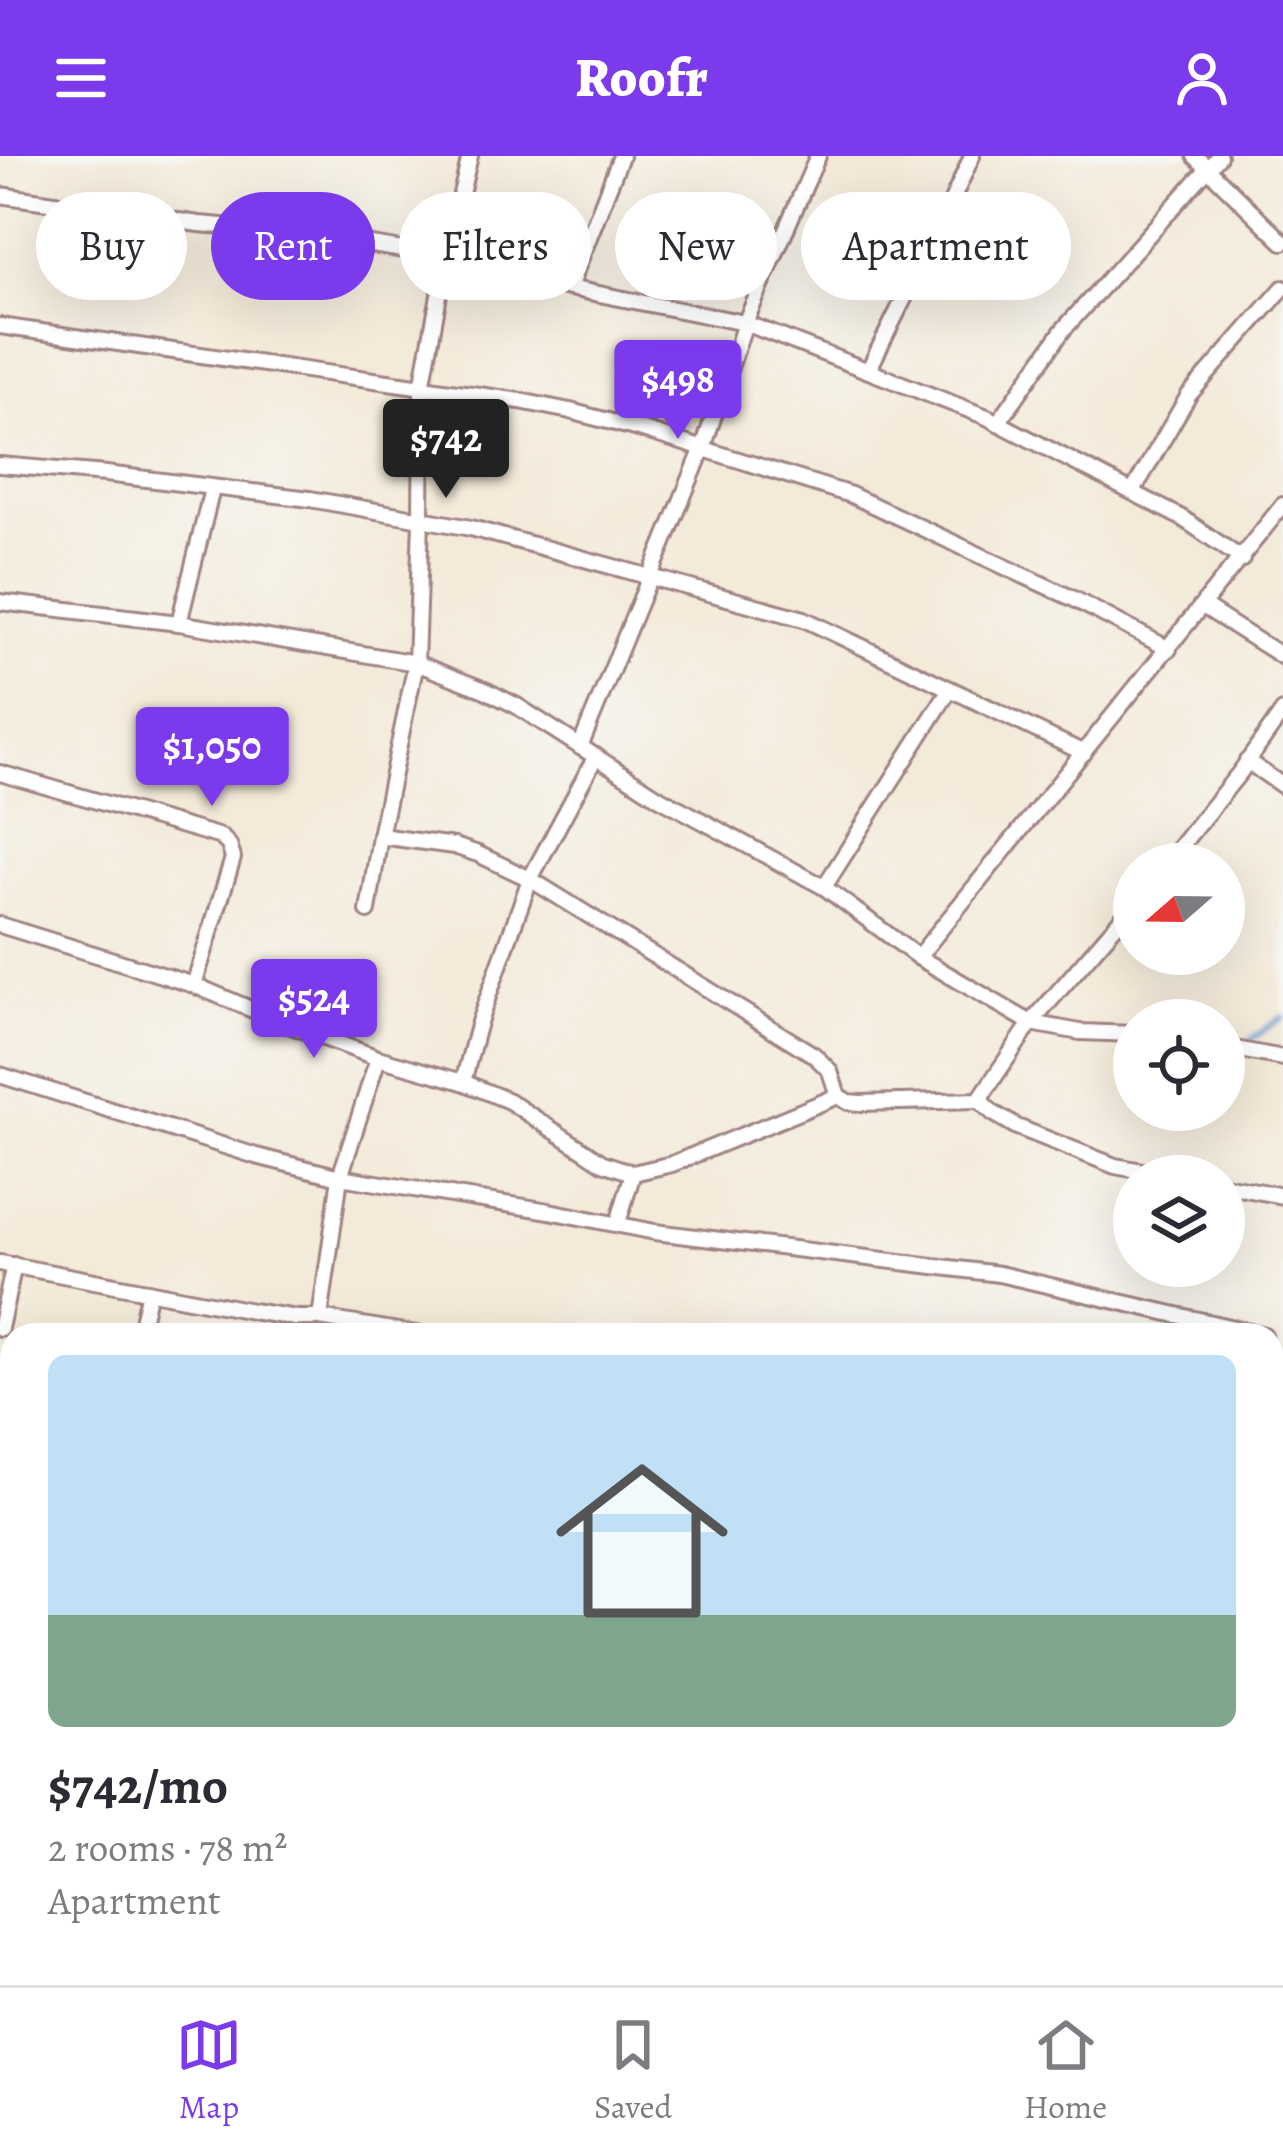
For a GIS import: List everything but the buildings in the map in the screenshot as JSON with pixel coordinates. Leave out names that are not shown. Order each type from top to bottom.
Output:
[{"type":"street","points":[[461,192],[470,156]]},
{"type":"street","points":[[591,232],[621,156]]},
{"type":"street","points":[[580,747],[703,448],[745,323],[818,156]]},
{"type":"street","points":[[869,369],[972,156]]},
{"type":"street","points":[[1195,156],[1283,242]]},
{"type":"street","points":[[998,422],[1063,330],[1219,156]]},
{"type":"street","points":[[0,195],[399,249]]},
{"type":"street","points":[[1133,491],[1189,395],[1283,287]]},
{"type":"street","points":[[591,292],[745,323],[869,369],[998,422],[1205,531],[1242,559]]},
{"type":"street","points":[[368,911],[416,662],[422,387],[438,300]]},
{"type":"street","points":[[0,326],[570,411],[703,448],[885,508],[1169,649]]},
{"type":"street","points":[[0,465],[310,499],[454,524],[804,619],[1084,754]]},
{"type":"street","points":[[178,623],[212,489]]},
{"type":"street","points":[[918,957],[1283,506]]},
{"type":"street","points":[[0,602],[178,623],[416,662],[517,706],[660,798],[824,887],[918,957],[1031,1024],[1113,1033]]},
{"type":"street","points":[[1204,606],[1283,657]]},
{"type":"street","points":[[824,887],[950,689]]},
{"type":"street","points":[[1183,843],[1283,711]]},
{"type":"street","points":[[463,1082],[479,1022],[530,879],[596,756]]},
{"type":"street","points":[[1247,761],[1283,786]]},
{"type":"street","points":[[0,773],[221,837],[229,844],[233,858],[194,985]]},
{"type":"street","points":[[380,836],[454,846],[530,879],[814,1055],[830,1071],[838,1096],[848,1102],[979,1100],[1017,1127],[1113,1165]]},
{"type":"street","points":[[0,926],[194,985],[378,1058],[463,1082],[508,1101],[603,1163],[633,1173],[672,1164],[838,1096]]},
{"type":"street","points":[[979,1100],[1031,1024],[1113,928]]},
{"type":"street","points":[[1245,1051],[1283,1058]]},
{"type":"street","points":[[320,1318],[340,1177],[378,1058]]},
{"type":"street","points":[[0,1075],[256,1156],[340,1177],[656,1232],[999,1274],[1212,1323]]},
{"type":"street","points":[[618,1223],[633,1173]]},
{"type":"street","points":[[1245,1190],[1283,1196]]},
{"type":"street","points":[[1,1323],[7,1264],[296,1318],[350,1323]]},
{"type":"street","points":[[142,1323],[149,1291]]},
{"type":"street","points":[[295,1323],[296,1318]]},
{"type":"waterway","points":[[1250,1040],[1283,1017]]}]
